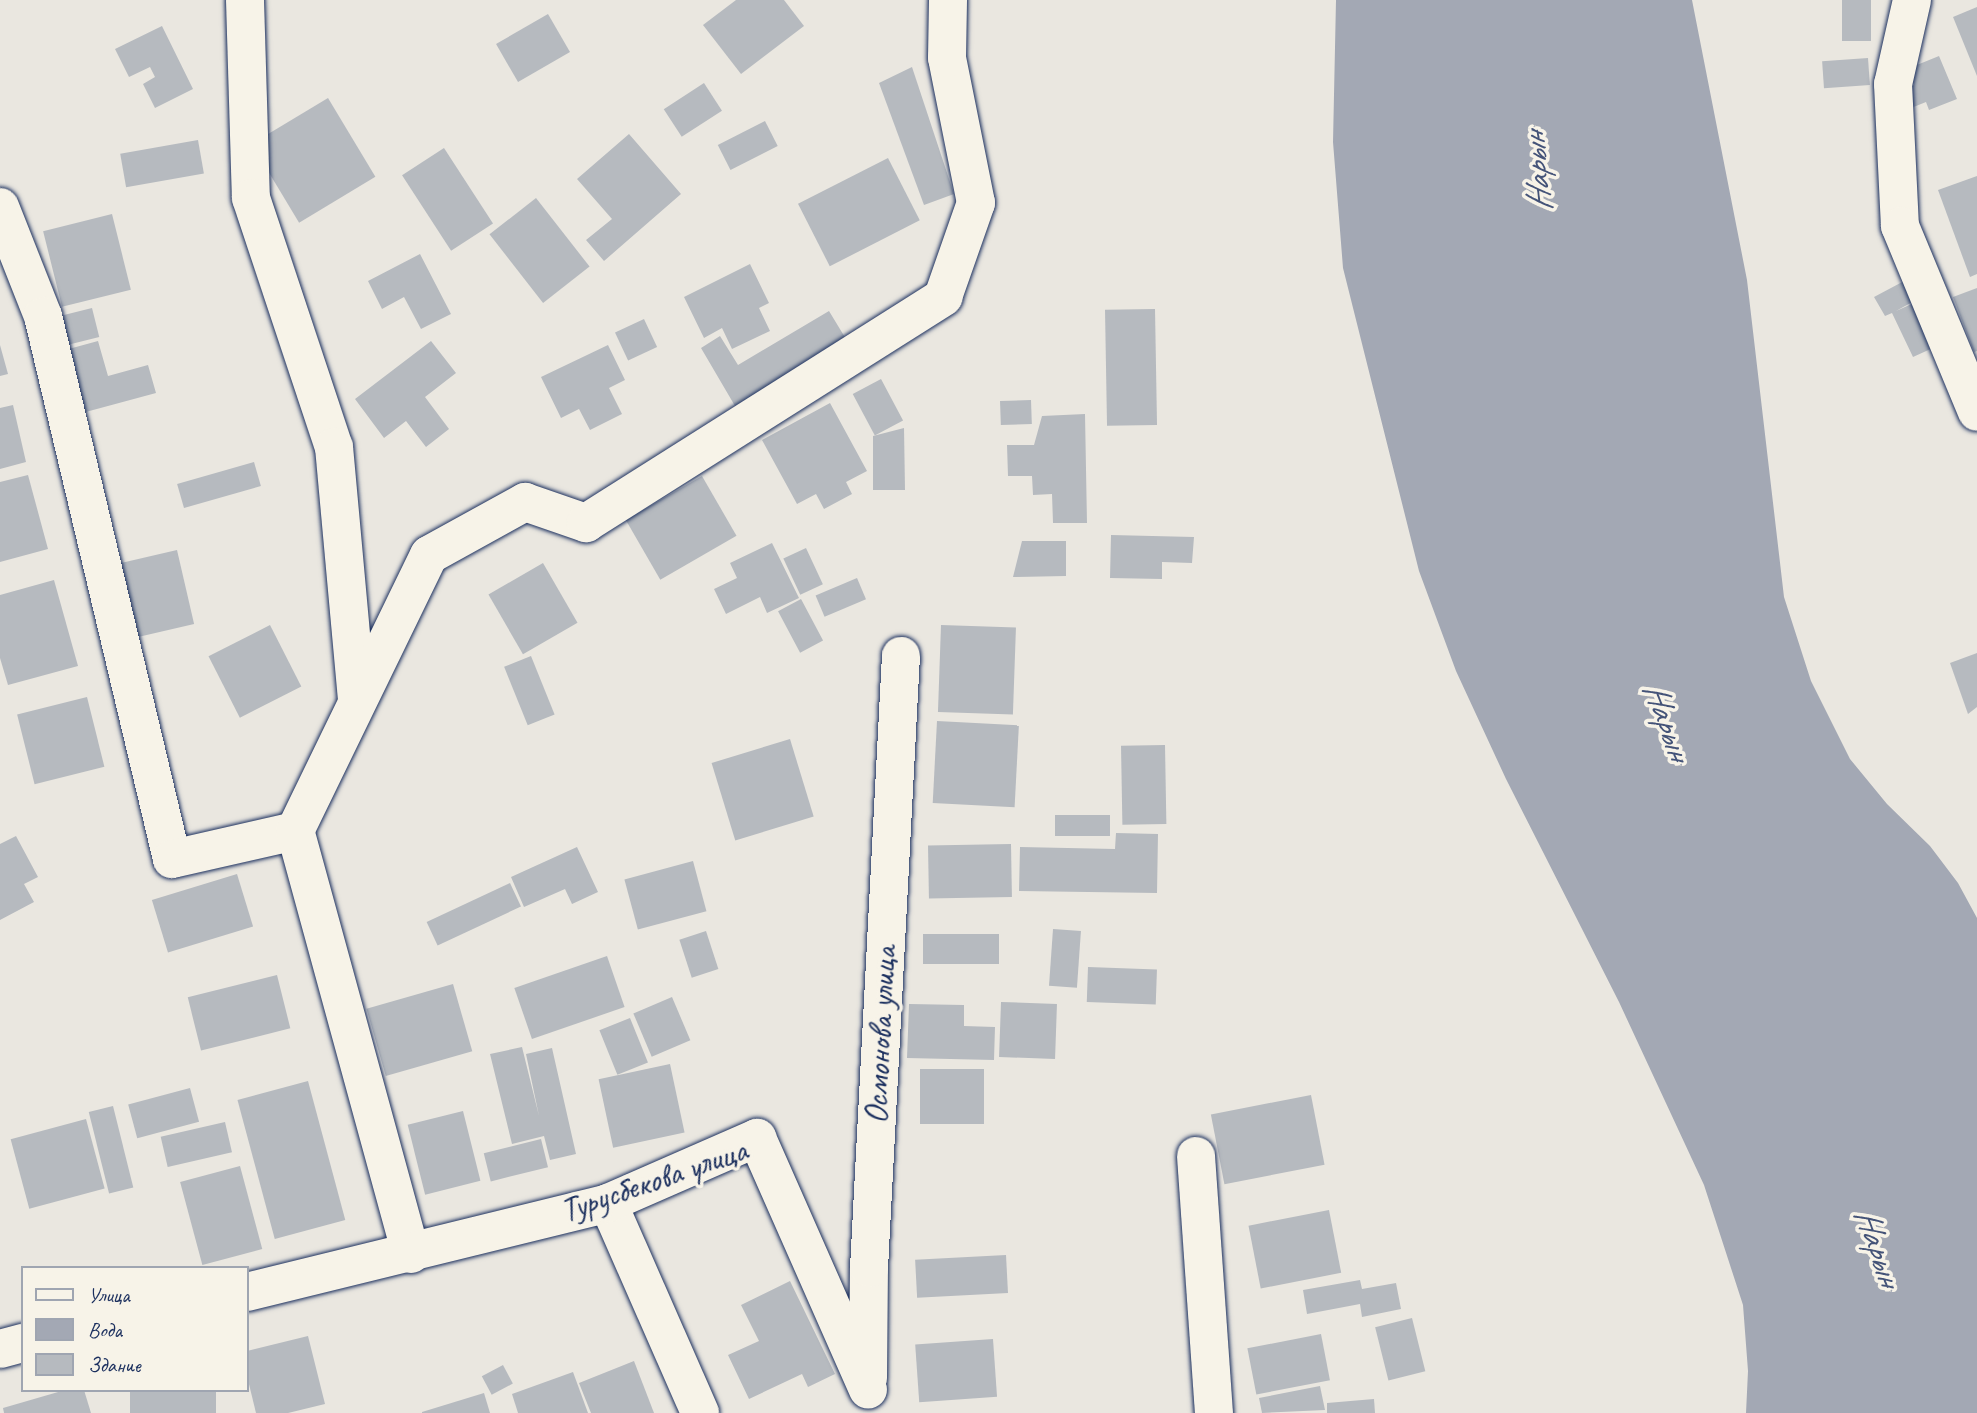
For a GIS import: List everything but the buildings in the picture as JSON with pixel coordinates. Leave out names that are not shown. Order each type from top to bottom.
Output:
[{"type":"street","points":[[244,0],[251,198],[334,447],[357,701]]},
{"type":"street","points":[[411,1254],[295,831],[429,555],[525,502],[586,523],[943,297],[976,203],[947,58],[948,0]]},
{"type":"street","points":[[1912,0],[1893,84],[1900,226],[1977,412]]},
{"type":"street","points":[[0,207],[43,316],[172,859],[295,831]]},
{"type":"street","name":"Осмонова улица","points":[[868,1401],[869,1268],[901,656]]},
{"type":"street","name":"Турусбекова улица","points":[[248,1292],[411,1254],[608,1203],[757,1138],[868,1401]]},
{"type":"street","points":[[1196,1156],[1214,1413]]},
{"type":"street","points":[[608,1203],[700,1413]]},
{"type":"street","points":[[0,1349],[21,1344]]},
{"type":"water","name":"Нарын","points":[[1336,0],[1692,0],[1747,280],[1784,597],[1811,681],[1850,759],[1887,804],[1930,846],[1958,883],[1977,918],[1977,1413],[1746,1413],[1748,1371],[1743,1305],[1704,1185],[1619,1002],[1506,779],[1456,671],[1419,571],[1343,268],[1333,142]]}]
